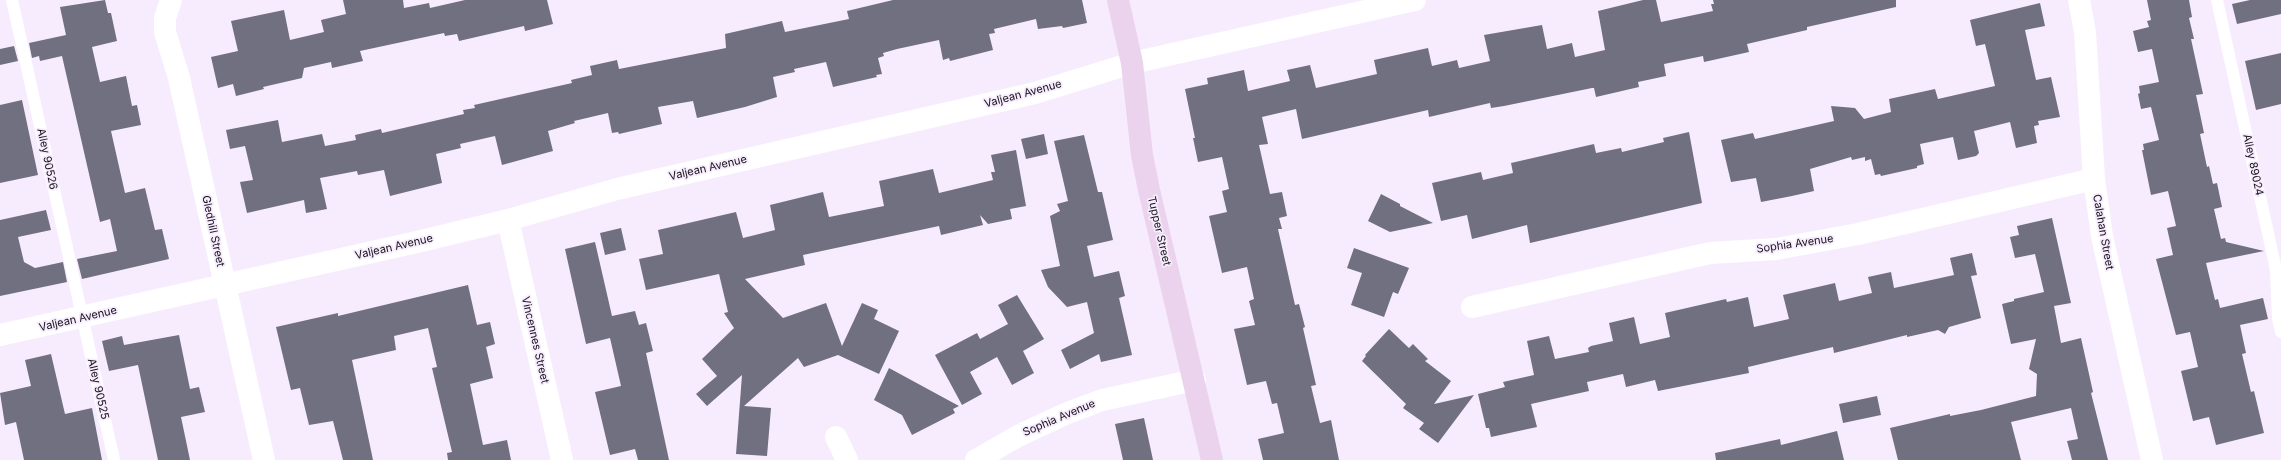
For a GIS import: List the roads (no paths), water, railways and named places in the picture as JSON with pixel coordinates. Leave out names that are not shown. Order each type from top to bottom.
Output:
[{"type":"street","name":"Tupper Street","points":[[1118,0],[1132,63],[1142,155],[1212,460]]},
{"type":"street","name":"Valjean Avenue","points":[[0,336],[225,284],[417,242],[508,220],[617,189],[1034,93],[1132,63],[1415,0]]},
{"type":"street","name":"Calahan Street","points":[[2079,0],[2085,32],[2094,179],[2102,236],[2152,460]]},
{"type":"street","name":"Gledhill Street","points":[[170,2],[165,18],[165,32],[179,78],[264,460]]},
{"type":"street","name":"Sophia Avenue","points":[[1472,307],[1710,253],[1776,249],[1858,234],[2094,179]]},
{"type":"street","name":"Vincennes Street","points":[[508,220],[562,460]]},
{"type":"street","name":"Sophia Avenue","points":[[976,460],[1020,435],[1065,414],[1102,400],[1194,380]]},
{"type":"street","points":[[836,437],[847,460]]},
{"type":"lane","name":"Alley 90526","points":[[12,0],[82,318]]},
{"type":"lane","name":"Alley 89024","points":[[2217,0],[2276,270],[2278,319],[2281,332]]},
{"type":"lane","name":"Alley 90525","points":[[82,318],[114,460]]}]
